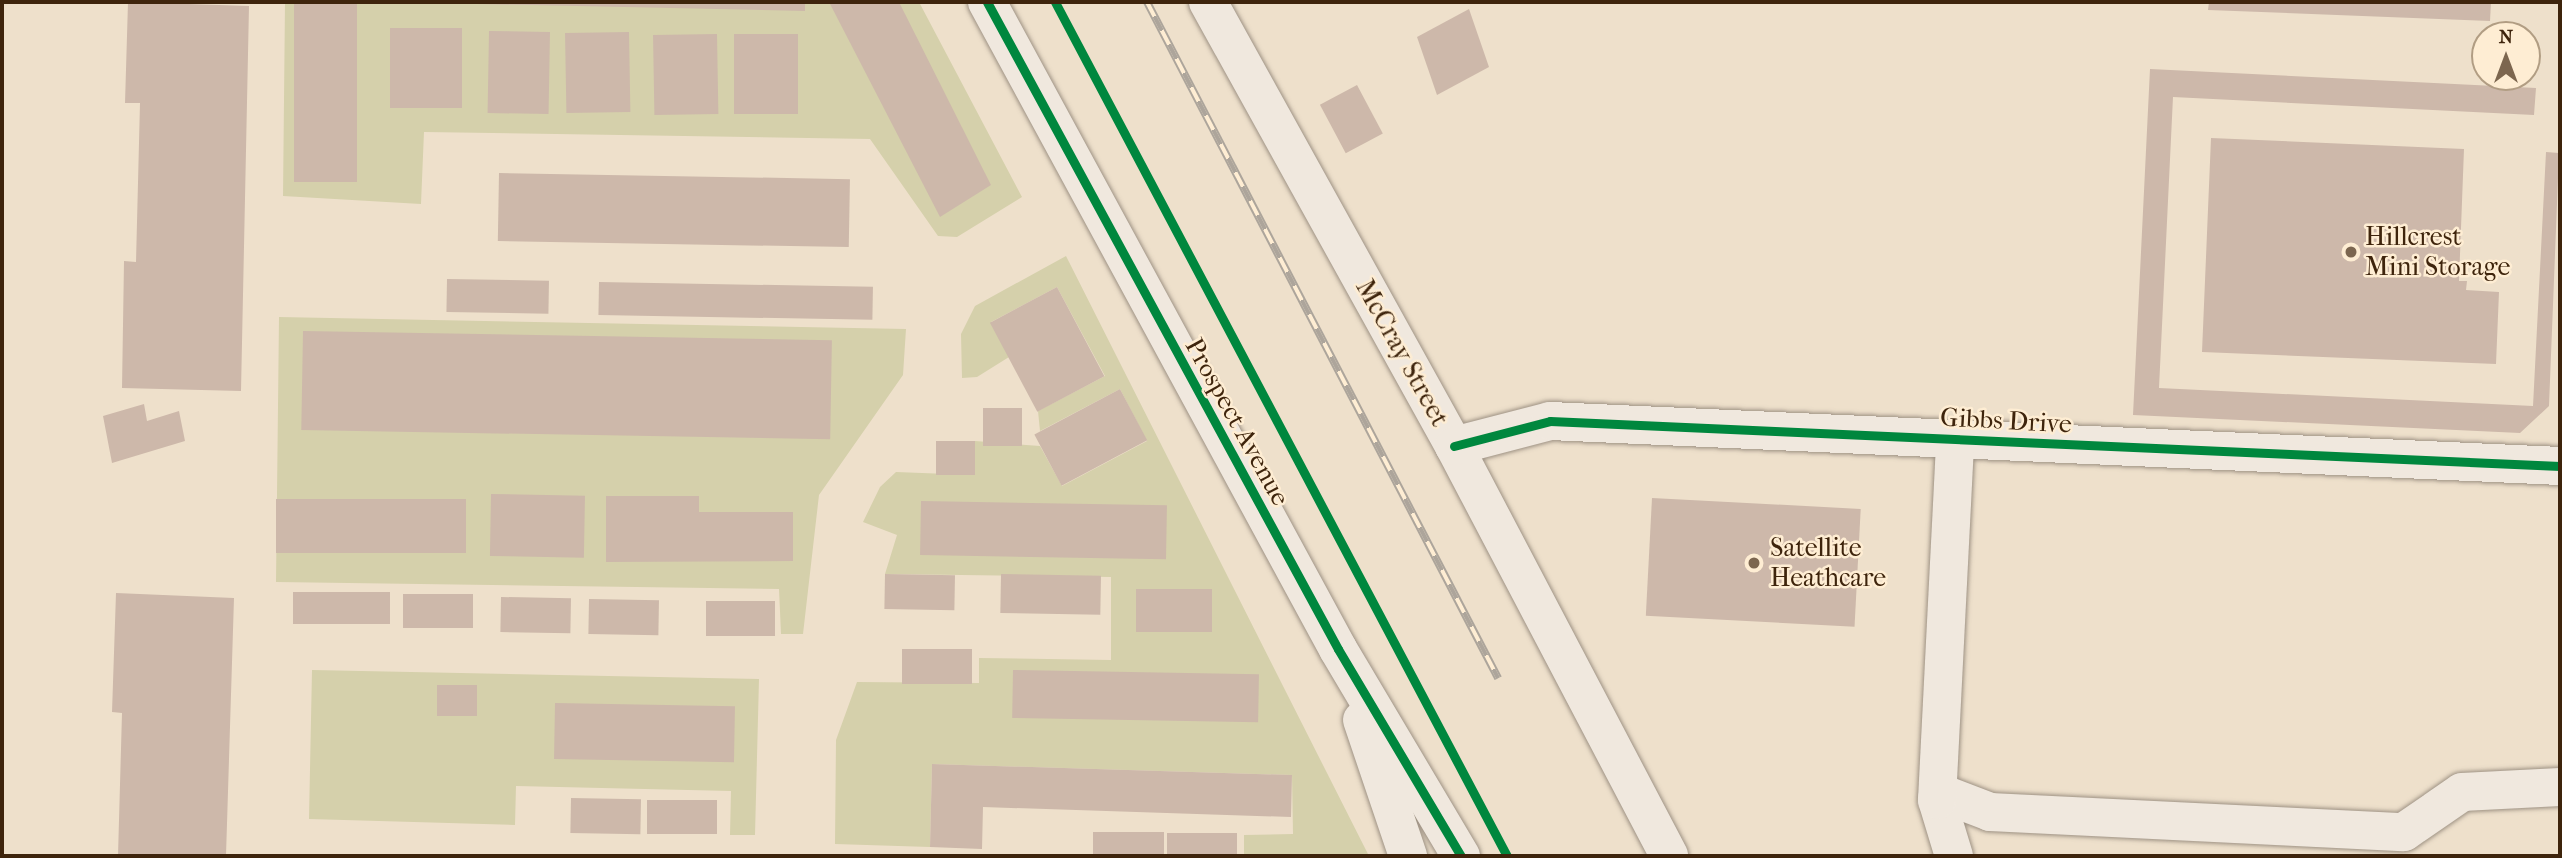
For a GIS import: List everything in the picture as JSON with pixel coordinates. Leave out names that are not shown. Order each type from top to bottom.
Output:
[{"type":"street","name":"Prospect Avenue","points":[[987,2],[1338,649],[1461,856]]},
{"type":"street","name":"McCray Street","points":[[1208,2],[1454,446],[1669,856]]},
{"type":"street","name":"Gibbs Drive","points":[[1454,446],[1550,421],[2560,466]]},
{"type":"street","points":[[1954,856],[1938,792],[1955,439]]},
{"type":"street","points":[[1338,649],[1408,856]]},
{"type":"street","points":[[1938,792],[1990,811],[2404,844],[2462,792],[2560,786]]},
{"type":"shaded area","points":[[285,2],[919,2],[1022,197],[957,237],[938,236],[870,139],[424,132],[421,204],[283,196]]},
{"type":"shaded area","points":[[1066,256],[1369,856],[1244,856],[1244,835],[1293,834],[1292,775],[932,764],[930,847],[835,844],[836,740],[857,682],[979,683],[979,658],[1111,660],[1111,577],[885,574],[897,535],[863,522],[880,487],[896,472],[974,475],[975,441],[1040,446],[1062,486],[1147,441],[1120,389],[1040,431],[1038,411],[1105,376],[1057,287],[991,322],[1009,357],[977,377],[962,378],[961,334],[975,306]]},
{"type":"shaded area","points":[[279,317],[906,329],[903,375],[819,495],[803,634],[781,634],[779,589],[276,582]]},
{"type":"shaded area","points":[[312,670],[759,679],[755,835],[730,835],[731,791],[516,786],[515,825],[309,819]]},
{"type":"building","points":[[128,2],[249,6],[241,391],[122,388],[124,261],[136,262],[140,103],[125,103]]},
{"type":"building","points":[[294,2],[357,2],[357,182],[294,182]]},
{"type":"building","points":[[387,2],[805,2],[805,11]]},
{"type":"building","points":[[829,2],[899,2],[991,185],[940,217]]},
{"type":"building","points":[[2209,2],[2491,2],[2490,21],[2208,10]]},
{"type":"building","points":[[1469,9],[1489,67],[1437,95],[1417,37]]},
{"type":"building","points":[[390,28],[462,28],[462,108],[390,108]]},
{"type":"building","points":[[489,31],[550,32],[549,114],[488,113]]},
{"type":"building","points":[[629,32],[630,112],[566,113],[565,33]]},
{"type":"building","points":[[717,34],[718,114],[654,115],[653,35]]},
{"type":"building","points":[[734,34],[798,34],[798,114],[734,114]]},
{"type":"building","points":[[2150,69],[2471,85],[2471,91],[2536,91],[2534,115],[2173,97],[2159,388],[2533,406],[2546,152],[2559,153],[2549,406],[2520,433],[2133,415]]},
{"type":"building","points":[[1357,85],[1383,134],[1346,153],[1320,105]]},
{"type":"building","points":[[2211,138],[2464,149],[2459,281],[2467,281],[2466,290],[2499,292],[2496,364],[2202,352]]},
{"type":"building","points":[[499,173],[850,179],[849,247],[498,241]]},
{"type":"building","points":[[447,279],[549,281],[548,314],[446,312]]},
{"type":"building","points":[[599,282],[873,287],[872,320],[598,315]]},
{"type":"building","points":[[1057,287],[1104,376],[1037,412],[990,323]]},
{"type":"building","points":[[303,331],[832,340],[830,439],[301,430]]},
{"type":"building","points":[[1120,389],[1147,440],[1062,486],[1034,435]]},
{"type":"building","points":[[144,404],[147,421],[179,411],[185,441],[112,463],[103,416]]},
{"type":"building","points":[[983,408],[1022,408],[1022,446],[983,446]]},
{"type":"building","points":[[936,441],[975,441],[975,475],[936,475]]},
{"type":"building","points":[[491,494],[585,496],[584,558],[490,556]]},
{"type":"building","points":[[606,496],[699,496],[699,512],[793,512],[793,561],[606,562]]},
{"type":"building","name":"Satellite Heathcare","points":[[1652,498],[1861,509],[1855,627],[1646,616]]},
{"type":"building","points":[[276,499],[466,499],[466,553],[276,553]]},
{"type":"building","points":[[921,501],[1167,505],[1166,559],[920,555]]},
{"type":"building","points":[[885,574],[955,575],[954,610],[884,609]]},
{"type":"building","points":[[1001,574],[1101,576],[1100,615],[1000,613]]},
{"type":"building","points":[[1136,589],[1212,589],[1212,632],[1136,632]]},
{"type":"building","points":[[293,592],[390,592],[390,624],[293,624]]},
{"type":"building","points":[[116,593],[234,598],[226,856],[118,856],[122,713],[112,712]]},
{"type":"building","points":[[403,594],[473,594],[473,628],[403,628]]},
{"type":"building","points":[[501,597],[571,598],[570,633],[500,632]]},
{"type":"building","points":[[589,599],[659,600],[658,635],[588,634]]},
{"type":"building","points":[[706,601],[775,601],[775,636],[706,636]]},
{"type":"building","points":[[902,649],[972,649],[972,684],[902,684]]},
{"type":"building","points":[[1013,670],[1259,674],[1258,722],[1012,718]]},
{"type":"building","points":[[437,685],[477,685],[477,716],[437,716]]},
{"type":"building","points":[[555,703],[735,706],[734,762],[554,759]]},
{"type":"building","points":[[932,764],[1292,775],[1291,817],[983,807],[982,849],[930,847]]},
{"type":"building","points":[[571,798],[641,799],[640,834],[570,833]]},
{"type":"building","points":[[647,800],[717,800],[717,834],[647,834]]},
{"type":"building","points":[[1093,832],[1164,832],[1164,856],[1093,856]]},
{"type":"building","points":[[1167,833],[1237,833],[1237,856],[1167,856]]},
{"type":"railway","points":[[1147,2],[1498,678]]},
{"type":"cycle path","points":[[987,2],[1338,649],[1461,856]]},
{"type":"cycle path","points":[[1055,2],[1507,856]]},
{"type":"cycle path","points":[[1454,446],[1550,421],[2560,466]]},
{"type":"place","name":"Hillcrest Mini Storage","points":[[2351,252]]},
{"type":"place","name":"Satellite Heathcare","points":[[1754,563]]}]
